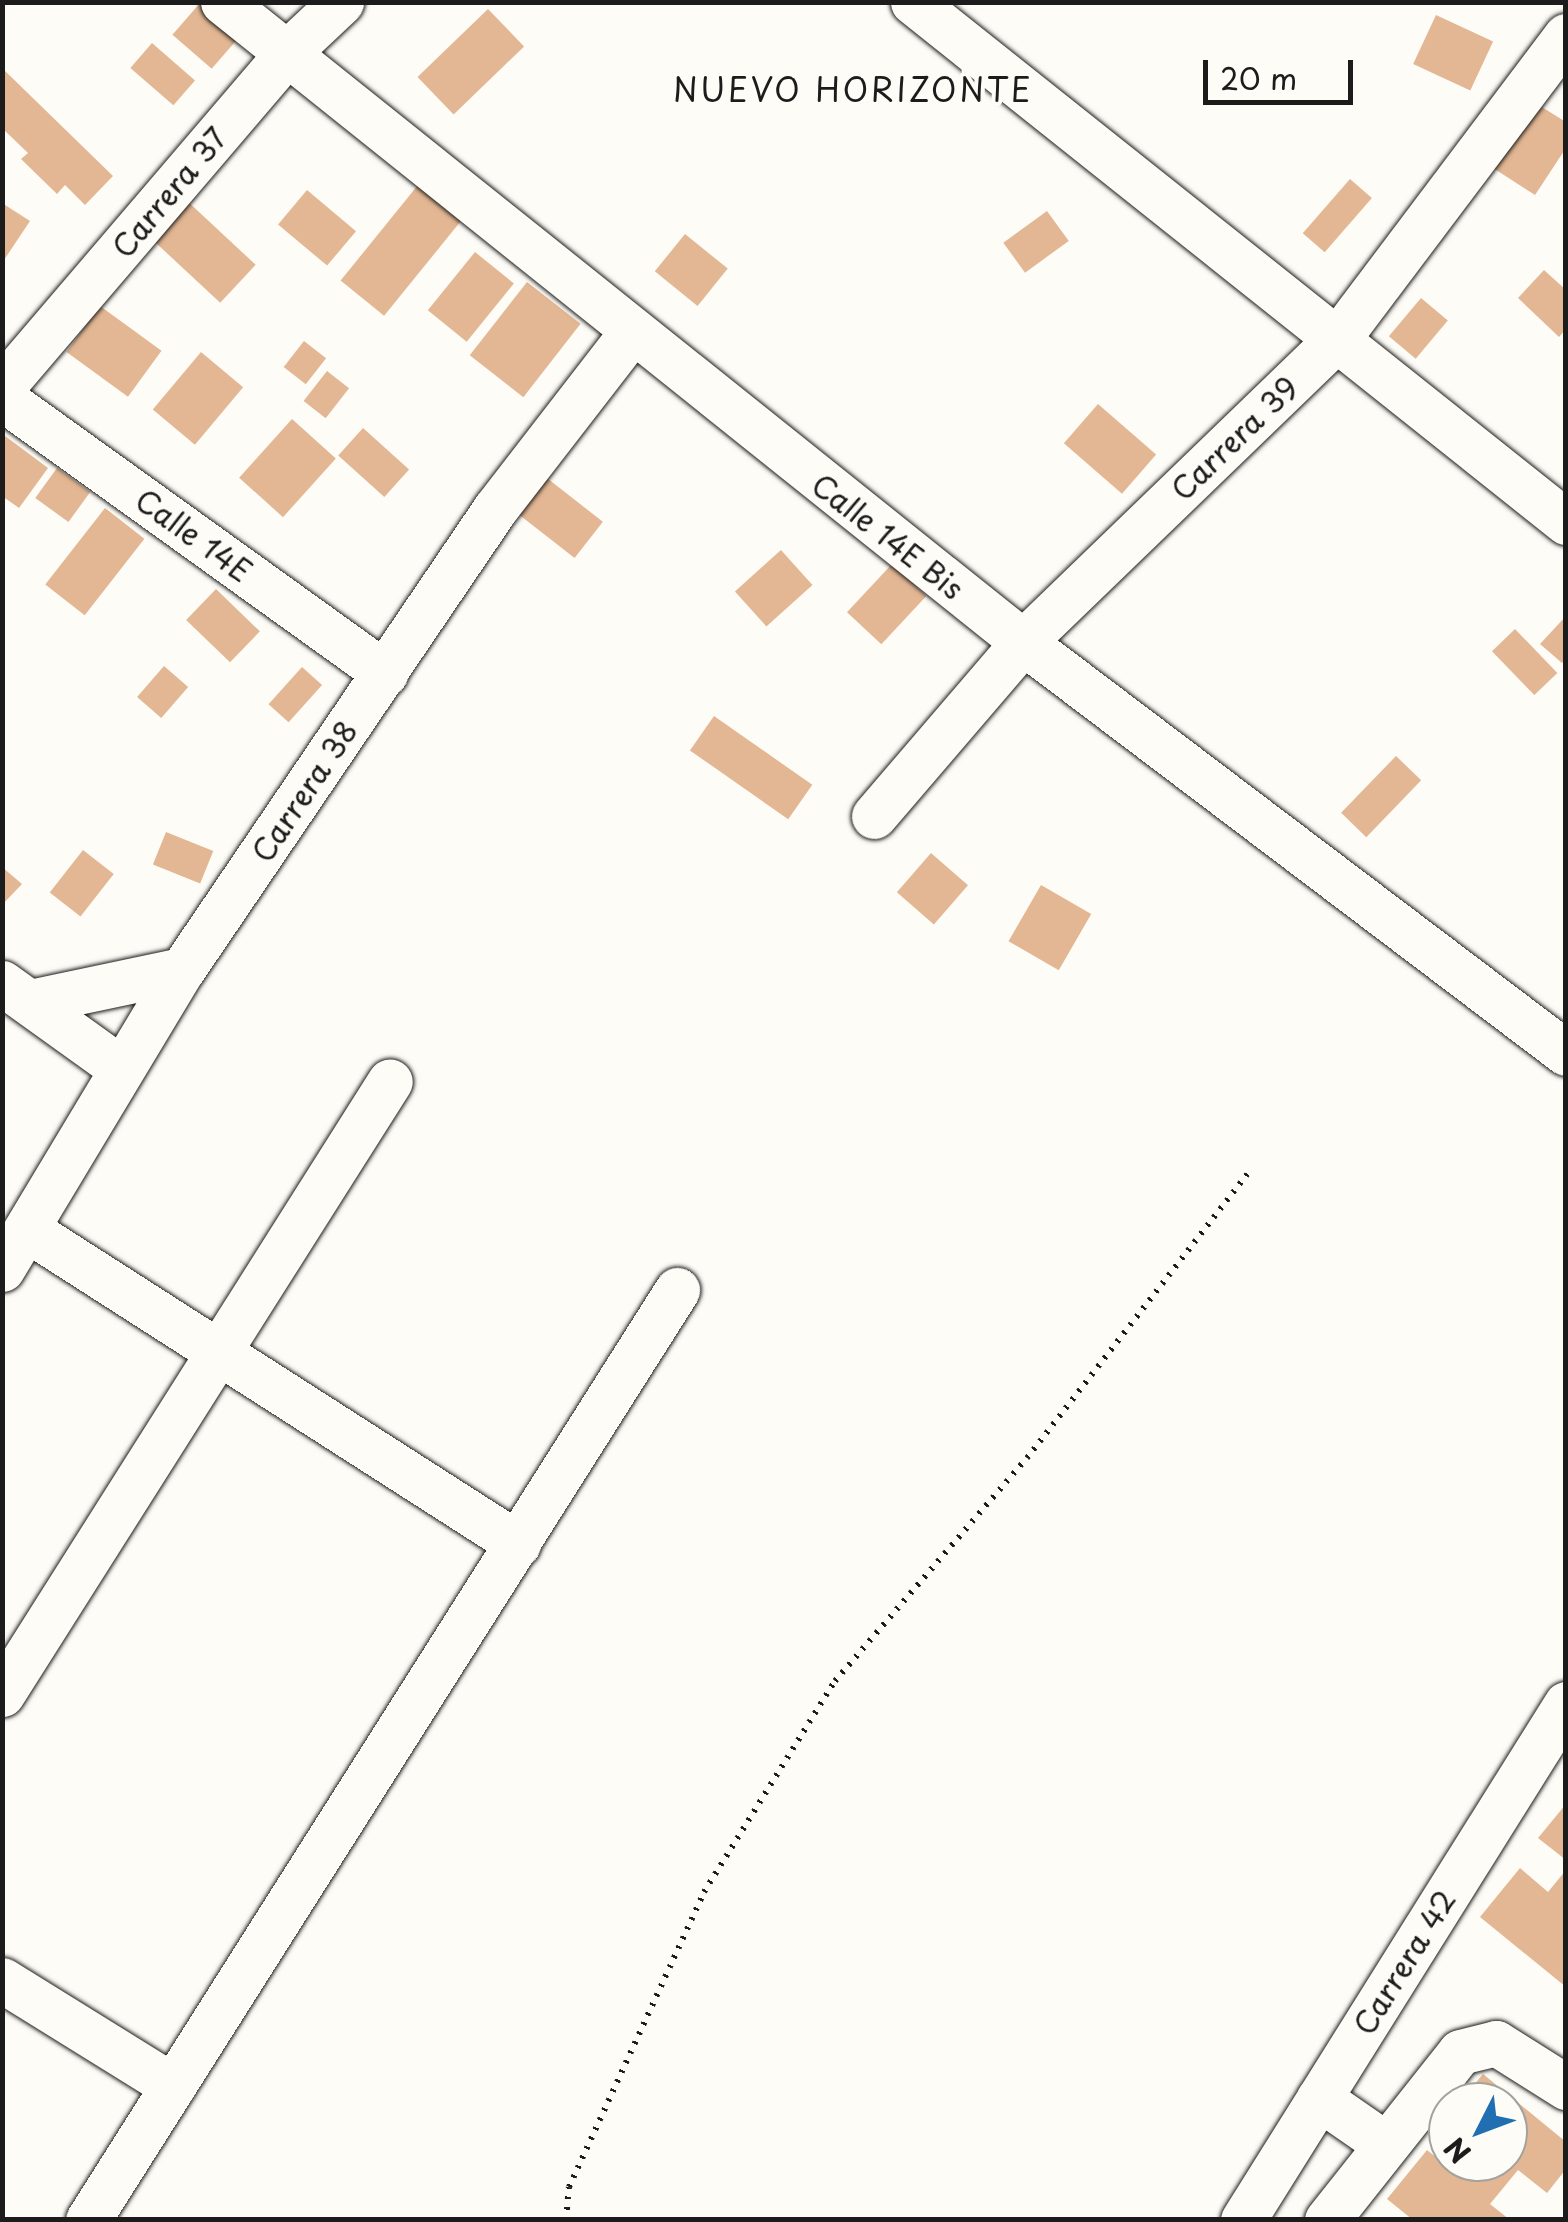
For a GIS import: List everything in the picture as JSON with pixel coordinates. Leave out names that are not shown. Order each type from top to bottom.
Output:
[{"type":"street","name":"Calle 14E Bis","points":[[223,2],[1022,642],[1566,1053]]},
{"type":"street","name":"Carrera 37","points":[[2,387],[288,52],[341,2]]},
{"type":"street","points":[[913,2],[1566,522]]},
{"type":"street","name":"Carrera 39","points":[[874,816],[1022,642],[1339,338],[1566,36]]},
{"type":"street","name":"Carrera 38","points":[[2,1268],[28,1230],[119,1066],[182,970],[495,509],[632,332]]},
{"type":"street","name":"Calle 14E","points":[[2,398],[384,672]]},
{"type":"street","points":[[16,992],[182,970]]},
{"type":"street","points":[[16,992],[119,1066]]},
{"type":"street","points":[[2,1694],[390,1081]]},
{"type":"street","points":[[28,1230],[518,1544]]},
{"type":"street","points":[[88,2220],[677,1290]]},
{"type":"street","name":"Carrera 42","points":[[1243,2220],[1566,1704]]},
{"type":"street","points":[[2,1980],[173,2086]]},
{"type":"street","points":[[1327,2220],[1384,2143],[1460,2052],[1496,2043],[1566,2087]]},
{"type":"street","points":[[1319,2098],[1384,2143]]},
{"type":"path","points":[[566,2220],[569,2187],[704,1892],[835,1681],[1027,1458],[1248,1172]]},
{"type":"building","points":[[200,3],[239,37],[212,69],[172,35]]},
{"type":"building","points":[[488,9],[524,46],[454,114],[418,77]]},
{"type":"building","points":[[1436,15],[1493,42],[1470,91],[1413,64]]},
{"type":"building","points":[[152,43],[195,80],[173,105],[130,68]]},
{"type":"building","points":[[2,68],[113,176],[85,205],[65,185],[57,194],[21,159],[28,153],[2,128]]},
{"type":"building","points":[[1532,101],[1566,122],[1566,148],[1535,195],[1490,166]]},
{"type":"building","points":[[1350,179],[1372,198],[1325,252],[1303,233]]},
{"type":"building","points":[[418,185],[462,220],[384,316],[341,281]]},
{"type":"building","points":[[307,190],[356,231],[327,266],[278,224]]},
{"type":"building","points":[[184,198],[256,265],[220,303],[149,236]]},
{"type":"building","points":[[2,203],[30,221],[2,263]]},
{"type":"building","points":[[1047,211],[1069,241],[1025,273],[1003,243]]},
{"type":"building","points":[[685,234],[728,269],[698,306],[655,271]]},
{"type":"building","points":[[475,252],[514,283],[467,342],[428,310]]},
{"type":"building","points":[[1544,270],[1566,290],[1566,329],[1559,337],[1518,298]]},
{"type":"building","points":[[527,282],[581,324],[523,397],[470,355]]},
{"type":"building","points":[[1421,298],[1448,320],[1416,359],[1389,336]]},
{"type":"building","points":[[100,306],[161,351],[128,397],[66,352]]},
{"type":"building","points":[[304,341],[326,358],[306,384],[284,367]]},
{"type":"building","points":[[201,352],[243,387],[195,445],[153,409]]},
{"type":"building","points":[[327,371],[349,388],[326,418],[304,401]]},
{"type":"building","points":[[1098,404],[1156,455],[1122,494],[1064,443]]},
{"type":"building","points":[[292,419],[336,458],[283,517],[239,478]]},
{"type":"building","points":[[363,428],[409,469],[384,497],[338,455]]},
{"type":"building","points":[[5,436],[48,468],[19,508],[2,496]]},
{"type":"building","points":[[57,468],[90,492],[68,522],[35,498]]},
{"type":"building","points":[[543,475],[603,522],[575,558],[515,511]]},
{"type":"building","points":[[105,508],[144,539],[85,615],[45,584]]},
{"type":"building","points":[[781,550],[812,585],[766,626],[735,591]]},
{"type":"building","points":[[892,564],[926,596],[881,644],[847,612]]},
{"type":"building","points":[[216,589],[260,631],[230,662],[186,620]]},
{"type":"building","points":[[1566,616],[1566,659],[1562,663],[1540,644]]},
{"type":"building","points":[[1515,629],[1557,673],[1534,695],[1492,651]]},
{"type":"building","points":[[164,666],[188,687],[161,718],[137,697]]},
{"type":"building","points":[[302,667],[322,685],[289,722],[269,704]]},
{"type":"building","points":[[714,716],[812,785],[788,819],[690,750]]},
{"type":"building","points":[[1396,756],[1421,780],[1366,837],[1341,813]]},
{"type":"building","points":[[166,832],[213,851],[200,884],[153,864]]},
{"type":"building","points":[[83,850],[114,874],[80,917],[50,893]]},
{"type":"building","points":[[931,853],[968,885],[934,924],[897,892]]},
{"type":"building","points":[[2,867],[22,884],[2,905]]},
{"type":"building","points":[[1041,885],[1091,914],[1059,970],[1008,941]]},
{"type":"building","points":[[1566,1804],[1566,1860],[1538,1838]]},
{"type":"building","points":[[1520,1868],[1548,1892],[1566,1870],[1566,1987],[1480,1917]]},
{"type":"building","points":[[1483,2074],[1493,2082],[1476,2082]]},
{"type":"building","points":[[1528,2111],[1566,2142],[1566,2169],[1547,2193],[1528,2178]]},
{"type":"building","points":[[1427,2150],[1428,2182],[1508,2182],[1490,2204],[1510,2220],[1413,2220],[1387,2199]]},
{"type":"district","name":"NUEVO HORIZONTE","points":[[853,89]]}]
